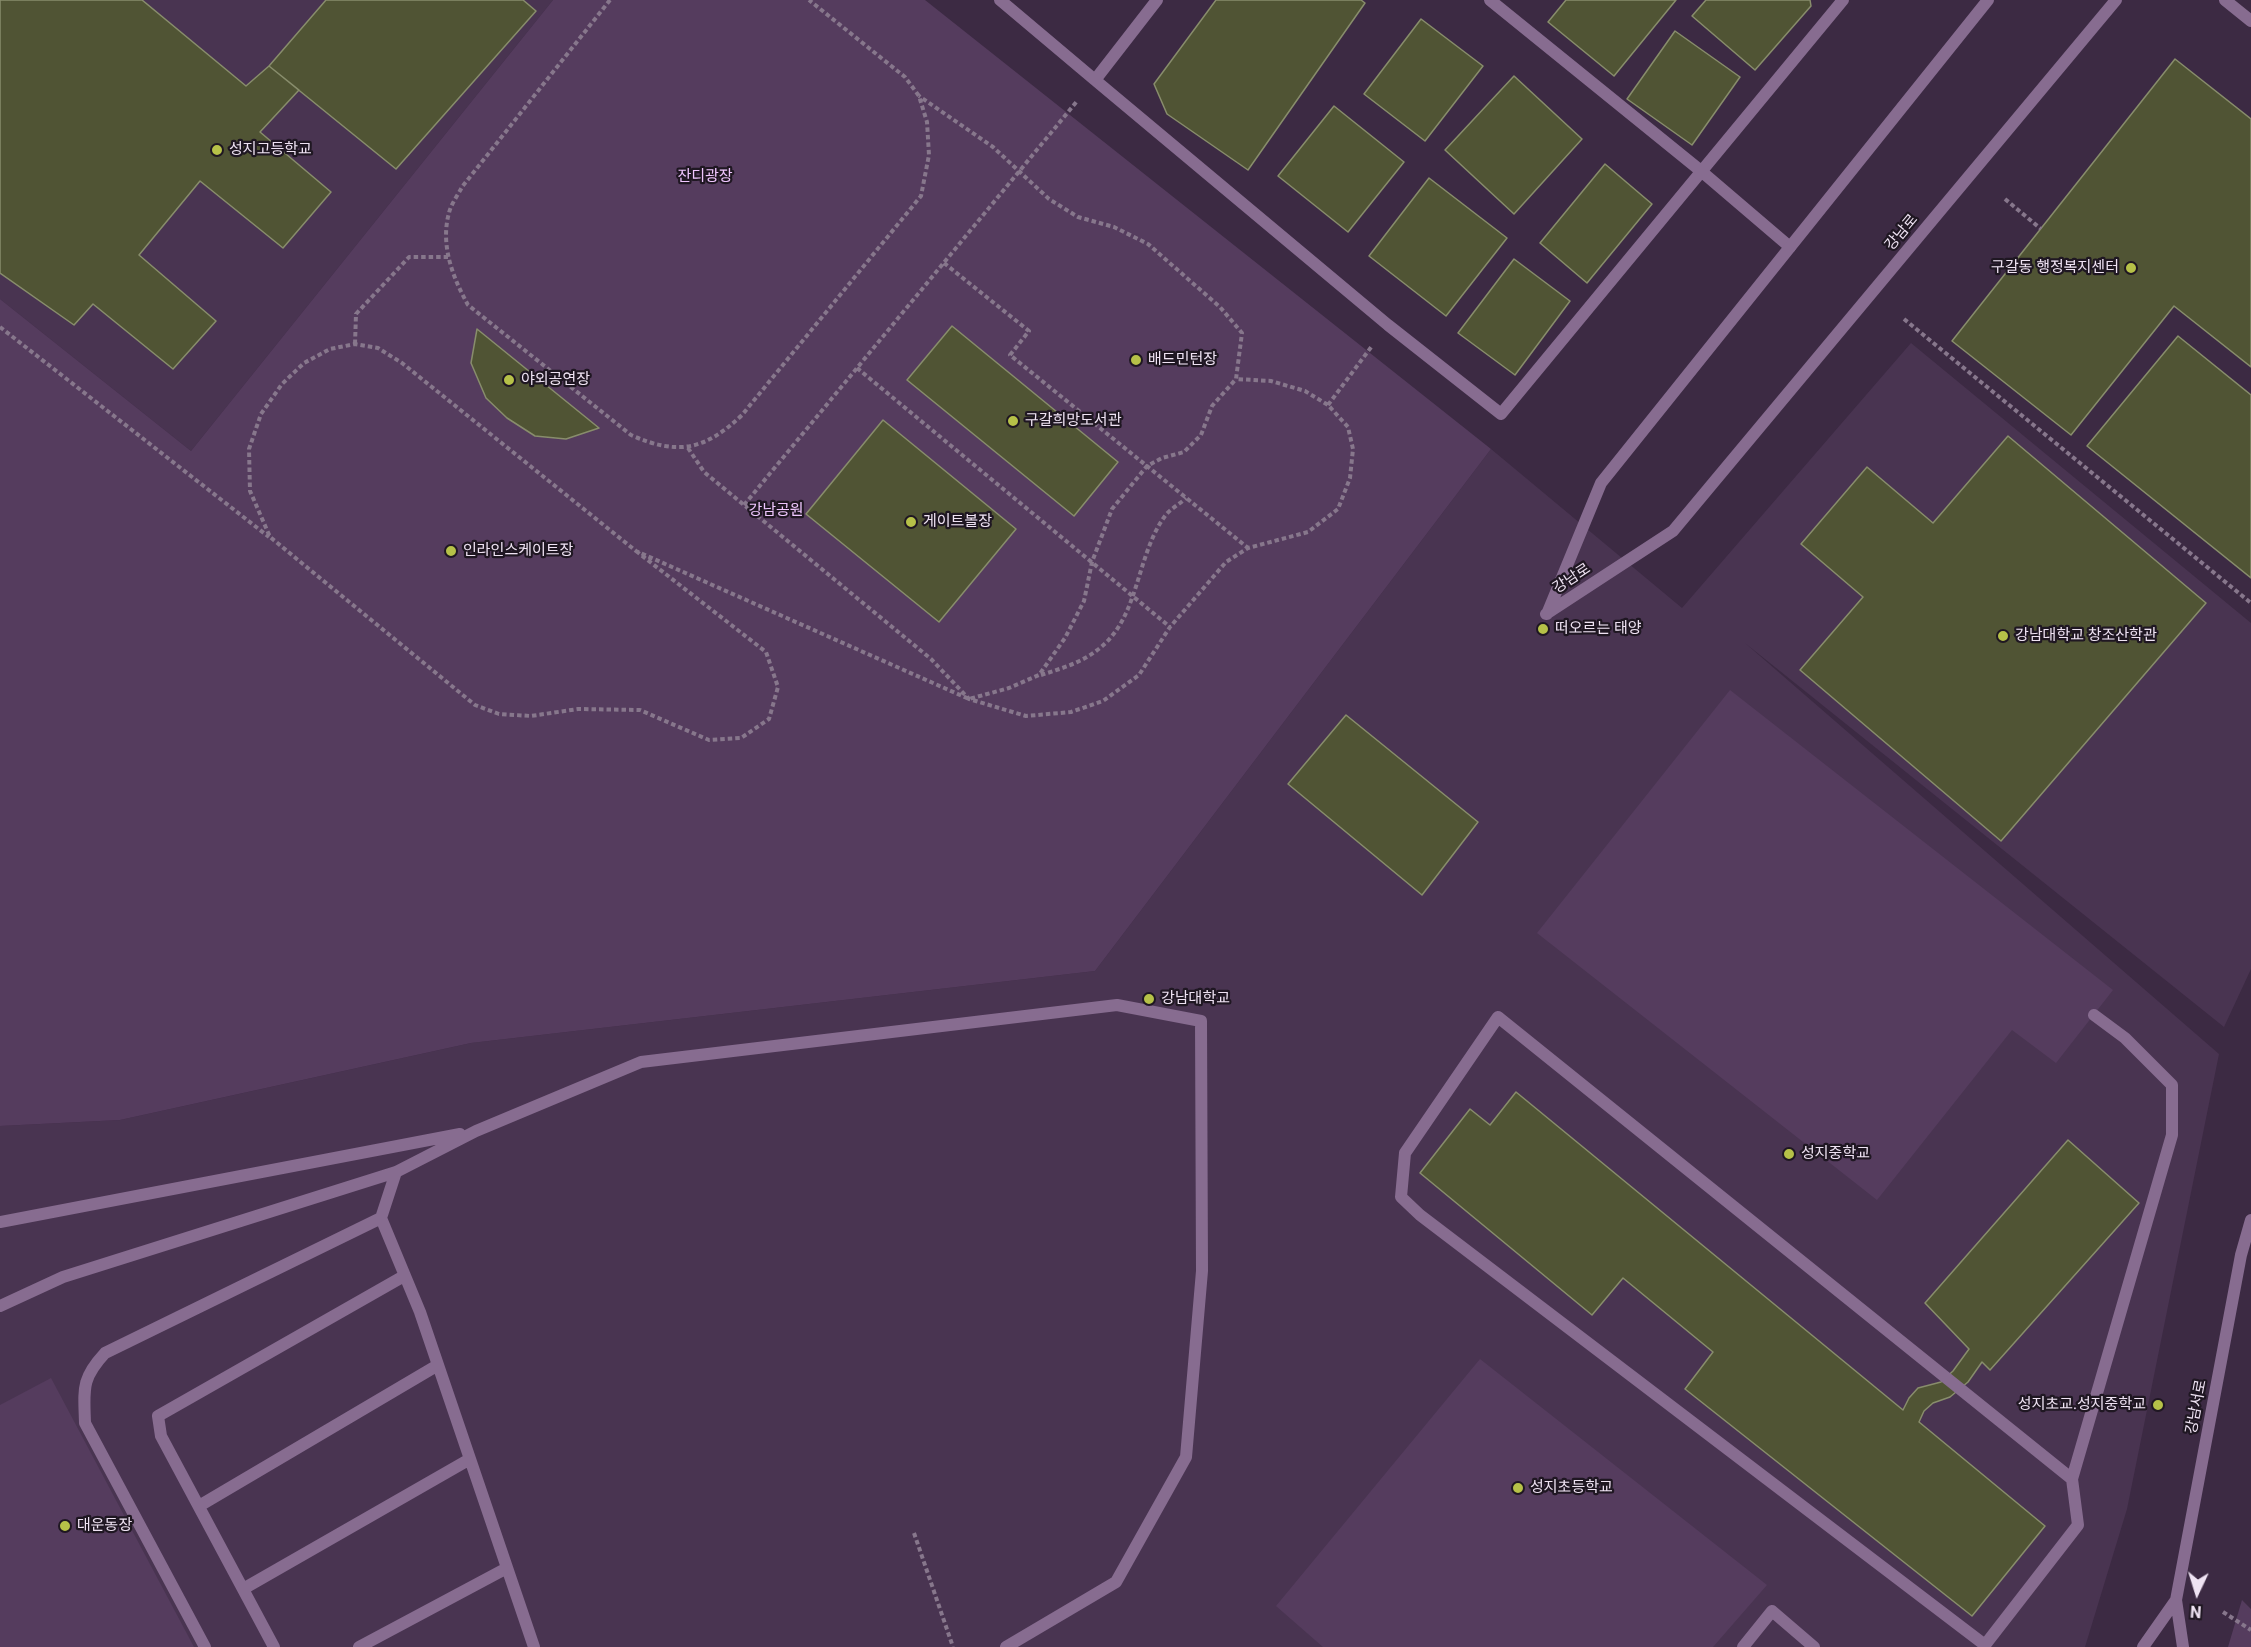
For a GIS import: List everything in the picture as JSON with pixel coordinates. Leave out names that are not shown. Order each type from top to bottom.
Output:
[{"type":"street","points":[[1000,0],[1388,325],[1501,414],[1843,0]]},
{"type":"street","points":[[1095,80],[1157,0]]},
{"type":"street","points":[[1490,0],[1701,171],[1790,247]]},
{"type":"street","name":"강남로","points":[[1988,0],[1601,483],[1546,614],[1673,531],[2116,0]]},
{"type":"street","points":[[2225,0],[2251,21]]},
{"type":"street","points":[[0,1306],[63,1277],[396,1172],[476,1131],[641,1062],[1117,1005],[1201,1021],[1202,1271],[1186,1456],[1116,1582],[1006,1647]]},
{"type":"street","points":[[2072,1479],[1498,1017],[1405,1153],[1401,1197],[1420,1215],[1985,1645],[2078,1525],[2072,1479],[2172,1135],[2172,1086],[2125,1038],[2094,1016]]},
{"type":"street","points":[[0,1222],[476,1131]]},
{"type":"street","points":[[396,1172],[381,1218],[420,1312],[534,1647]]},
{"type":"street","points":[[205,1647],[85,1423],[84,1392],[90,1370],[105,1353],[381,1218]]},
{"type":"street","name":"강남서로","points":[[2183,1647],[2176,1600],[2241,1256],[2251,1220]]},
{"type":"street","points":[[274,1647],[161,1436],[158,1416],[404,1275]]},
{"type":"street","points":[[199,1506],[438,1365]]},
{"type":"street","points":[[243,1589],[470,1459]]},
{"type":"street","points":[[359,1647],[507,1568]]},
{"type":"street","name":"강남서로","points":[[2143,1647],[2176,1600]]},
{"type":"street","points":[[1743,1647],[1772,1611],[1814,1647]]},
{"type":"path","points":[[610,0],[462,187],[449,212],[446,235],[448,257],[456,285],[468,305],[631,435],[652,444],[688,448],[725,431],[742,415],[921,196],[929,155],[927,122],[919,96]]},
{"type":"path","points":[[809,0],[905,77],[919,96],[993,147],[1049,199],[1078,217],[1114,227],[1148,244],[1220,307],[1242,333],[1236,379],[1212,406],[1201,435],[1184,452],[1162,458],[1147,466],[1112,509],[1092,562],[1084,601],[1065,638],[1039,675]]},
{"type":"path","points":[[744,505],[1095,80]]},
{"type":"path","points":[[2005,199],[2041,229]]},
{"type":"path","points":[[355,344],[356,314],[408,257],[448,257]]},
{"type":"path","points":[[944,263],[1029,331],[1010,355],[1248,548]]},
{"type":"path","points":[[1904,319],[2251,603]]},
{"type":"path","points":[[1328,405],[1388,325]]},
{"type":"path","points":[[0,327],[270,537],[475,705],[499,714],[531,716],[578,709],[640,710],[709,740],[741,738],[769,719],[778,687],[766,652],[402,363],[378,348],[355,344],[330,350],[304,363],[282,384],[261,414],[249,449],[250,491],[270,537]]},
{"type":"path","points":[[857,368],[1170,627]]},
{"type":"path","points":[[636,551],[969,699],[1026,716],[1071,712],[1103,701],[1139,675],[1170,627],[1226,562],[1248,548],[1308,532],[1338,509],[1350,478],[1353,449],[1348,427],[1328,405],[1305,391],[1270,381],[1236,379]]},
{"type":"path","points":[[688,448],[704,472],[931,659],[969,699]]},
{"type":"path","points":[[969,699],[1009,688],[1039,675],[1069,666],[1098,651],[1117,629],[1133,596],[1140,567],[1166,515],[1186,498]]},
{"type":"path","points":[[914,1533],[953,1647]]},
{"type":"path","points":[[2223,1612],[2251,1630]]},
{"type":"shaded area","name":"성지고등학교","points":[[0,0],[553,0],[191,451],[0,299]]},
{"type":"shaded area","name":"강남대학교","points":[[1911,343],[2251,623],[2251,969],[2224,1027],[1745,643],[2219,1054],[2127,1509],[2085,1647],[0,1647],[0,1126],[120,1120],[471,1043],[1095,971],[1491,449],[1682,608]]},
{"type":"green space","name":"강남공원","points":[[553,0],[925,0],[1491,449],[1095,971],[471,1043],[120,1120],[0,1126],[0,299],[191,451]]},
{"type":"green space","points":[[1730,690],[2113,990],[2056,1063],[2012,1030],[1877,1200],[1537,933]]},
{"type":"green space","name":"성지초등학교","points":[[1480,1359],[1767,1585],[1713,1647],[1323,1647],[1276,1606]]},
{"type":"green space","name":"대운동장","points":[[51,1378],[194,1647],[0,1647],[0,1405]]},
{"type":"green space","points":[[2242,1600],[2251,1609],[2251,1647],[2228,1647]]},
{"type":"building","points":[[0,0],[142,0],[246,86],[269,66],[299,90],[260,132],[331,192],[283,248],[200,181],[139,255],[216,321],[173,369],[93,304],[74,325],[0,273]]},
{"type":"building","points":[[326,0],[523,0],[536,11],[396,169],[269,66]]},
{"type":"building","points":[[1216,0],[1361,0],[1365,3],[1248,170],[1167,114],[1154,84]]},
{"type":"building","points":[[1566,0],[1676,0],[1614,76],[1548,22]]},
{"type":"building","points":[[1706,0],[1810,0],[1811,6],[1755,70],[1692,16]]},
{"type":"building","points":[[1421,19],[1483,66],[1425,141],[1364,94]]},
{"type":"building","points":[[1675,31],[1740,77],[1692,145],[1627,99]]},
{"type":"building","name":"구갈동 행정복지센터","points":[[2175,59],[2251,119],[2251,367],[2174,306],[2071,435],[1952,341]]},
{"type":"building","points":[[1514,76],[1582,139],[1514,214],[1445,150]]},
{"type":"building","points":[[1334,106],[1404,162],[1348,232],[1278,176]]},
{"type":"building","points":[[1605,164],[1652,204],[1587,283],[1540,243]]},
{"type":"building","points":[[1429,178],[1507,238],[1446,316],[1369,256]]},
{"type":"building","points":[[1514,259],[1570,301],[1515,375],[1458,333]]},
{"type":"building","name":"구갈희망도서관","points":[[952,326],[1118,462],[1074,516],[907,380]]},
{"type":"building","name":"야외공연장","points":[[477,329],[599,428],[566,439],[535,436],[507,418],[486,398],[471,363]]},
{"type":"building","points":[[2178,336],[2251,395],[2251,578],[2087,446]]},
{"type":"building","name":"게이트볼장","points":[[883,420],[1016,529],[939,622],[806,514]]},
{"type":"building","name":"강남대학교 창조산학관","points":[[2008,436],[2206,603],[2001,841],[1800,670],[1863,597],[1801,544],[1867,467],[1933,523]]},
{"type":"building","points":[[1346,715],[1478,822],[1422,895],[1288,784]]},
{"type":"building","points":[[1516,1092],[1903,1410],[1909,1398],[1918,1388],[1941,1382],[1953,1371],[1969,1349],[1925,1303],[2068,1140],[2139,1203],[1990,1370],[1982,1362],[1968,1382],[1950,1397],[1933,1403],[1924,1411],[1919,1422],[2045,1526],[1972,1616],[1685,1389],[1713,1352],[1623,1278],[1592,1315],[1420,1173],[1470,1109],[1490,1125]]},
{"type":"place","name":"성지고등학교","points":[[217,150]]},
{"type":"place","name":"구갈동 행정복지센터","points":[[2131,268]]},
{"type":"place","name":"배드민턴장","points":[[1136,360]]},
{"type":"place","name":"야외공연장","points":[[509,380]]},
{"type":"place","name":"구갈희망도서관","points":[[1013,421]]},
{"type":"place","name":"게이트볼장","points":[[911,522]]},
{"type":"place","name":"인라인스케이트장","points":[[451,551]]},
{"type":"place","name":"떠오르는 태양","points":[[1543,629]]},
{"type":"place","name":"강남대학교 창조산학관","points":[[2003,636]]},
{"type":"place","name":"강남대학교","points":[[1149,999]]},
{"type":"place","name":"성지중학교","points":[[1789,1154]]},
{"type":"place","name":"성지초교.성지중학교","points":[[2158,1405]]},
{"type":"place","name":"성지초등학교","points":[[1518,1488]]},
{"type":"place","name":"대운동장","points":[[65,1526]]},
{"type":"park label","name":"잔디광장","points":[[705,177]]}]
